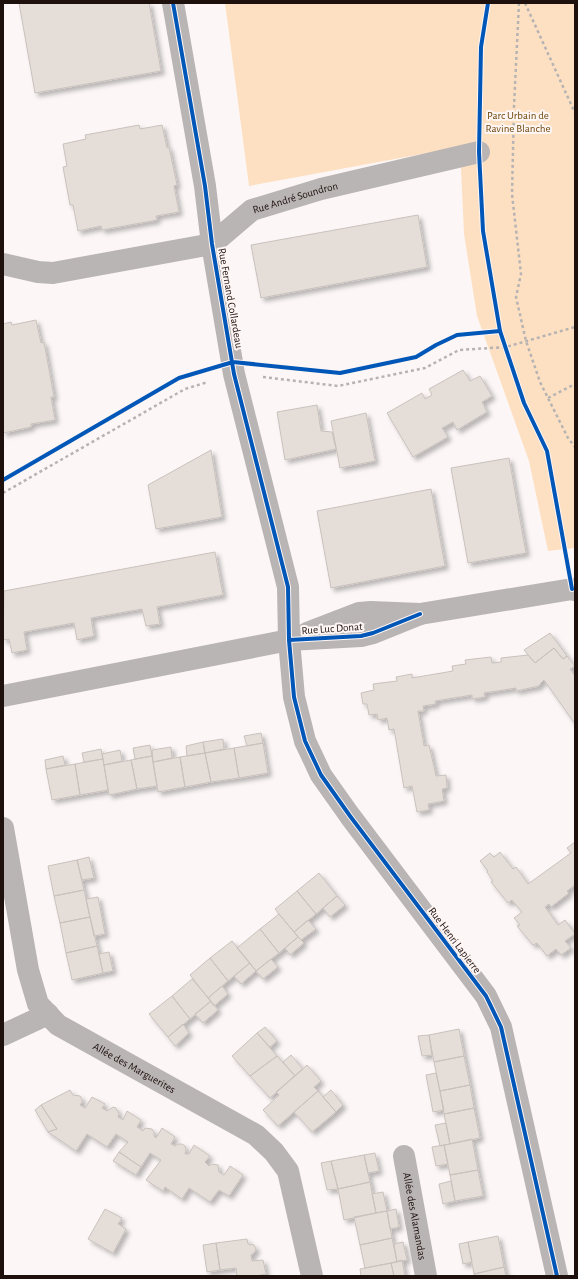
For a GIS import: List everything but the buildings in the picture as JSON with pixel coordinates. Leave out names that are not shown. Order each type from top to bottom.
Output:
[{"type":"street","name":"Rue Fernand Collardeau","points":[[173,3],[205,186],[212,244],[234,374],[288,587],[289,640]]},
{"type":"street","name":"Rue André Soundron","points":[[212,244],[252,210],[321,189],[479,152]]},
{"type":"street","points":[[3,264],[38,272],[53,273],[212,244]]},
{"type":"street","name":"Rue Luc Donat","points":[[3,696],[289,640],[361,636],[373,633],[420,614],[575,590]]},
{"type":"street","name":"Rue Henri Lapierre","points":[[289,640],[296,704],[305,741],[321,775],[354,822],[486,996],[501,1027],[558,1276]]},
{"type":"street","name":"Allée des Marguerites","points":[[3,828],[28,970],[38,1004],[58,1025],[256,1135],[274,1152],[288,1171],[312,1276]]},
{"type":"street","points":[[3,1035],[48,1014]]},
{"type":"street","name":"Allée des Alamandas","points":[[404,1156],[426,1276]]},
{"type":"path","points":[[519,3],[514,106],[512,194],[521,274],[516,297],[526,341],[540,382],[568,438],[575,445]]},
{"type":"path","points":[[525,3],[575,112]]},
{"type":"path","points":[[506,347],[575,327]]},
{"type":"path","points":[[504,342],[508,354]]},
{"type":"path","points":[[548,398],[575,384]]},
{"type":"green space","name":"Parc Urbain de Ravine Blanche","points":[[225,3],[575,3],[575,548],[548,551],[529,461],[477,316],[464,234],[460,147],[249,186]]},
{"type":"cycle path","points":[[173,3],[205,186],[212,244],[234,374],[288,587],[289,640],[294,697],[305,741],[321,775],[350,816],[486,996],[501,1027],[557,1276]]},
{"type":"cycle path","points":[[488,3],[481,47],[479,152],[483,231],[500,331],[524,403],[547,451],[572,589]]},
{"type":"cycle path","points":[[3,480],[179,378],[233,362],[340,373],[416,357],[457,335],[500,331]]},
{"type":"cycle path","points":[[289,640],[361,636],[373,633],[420,614]]}]
